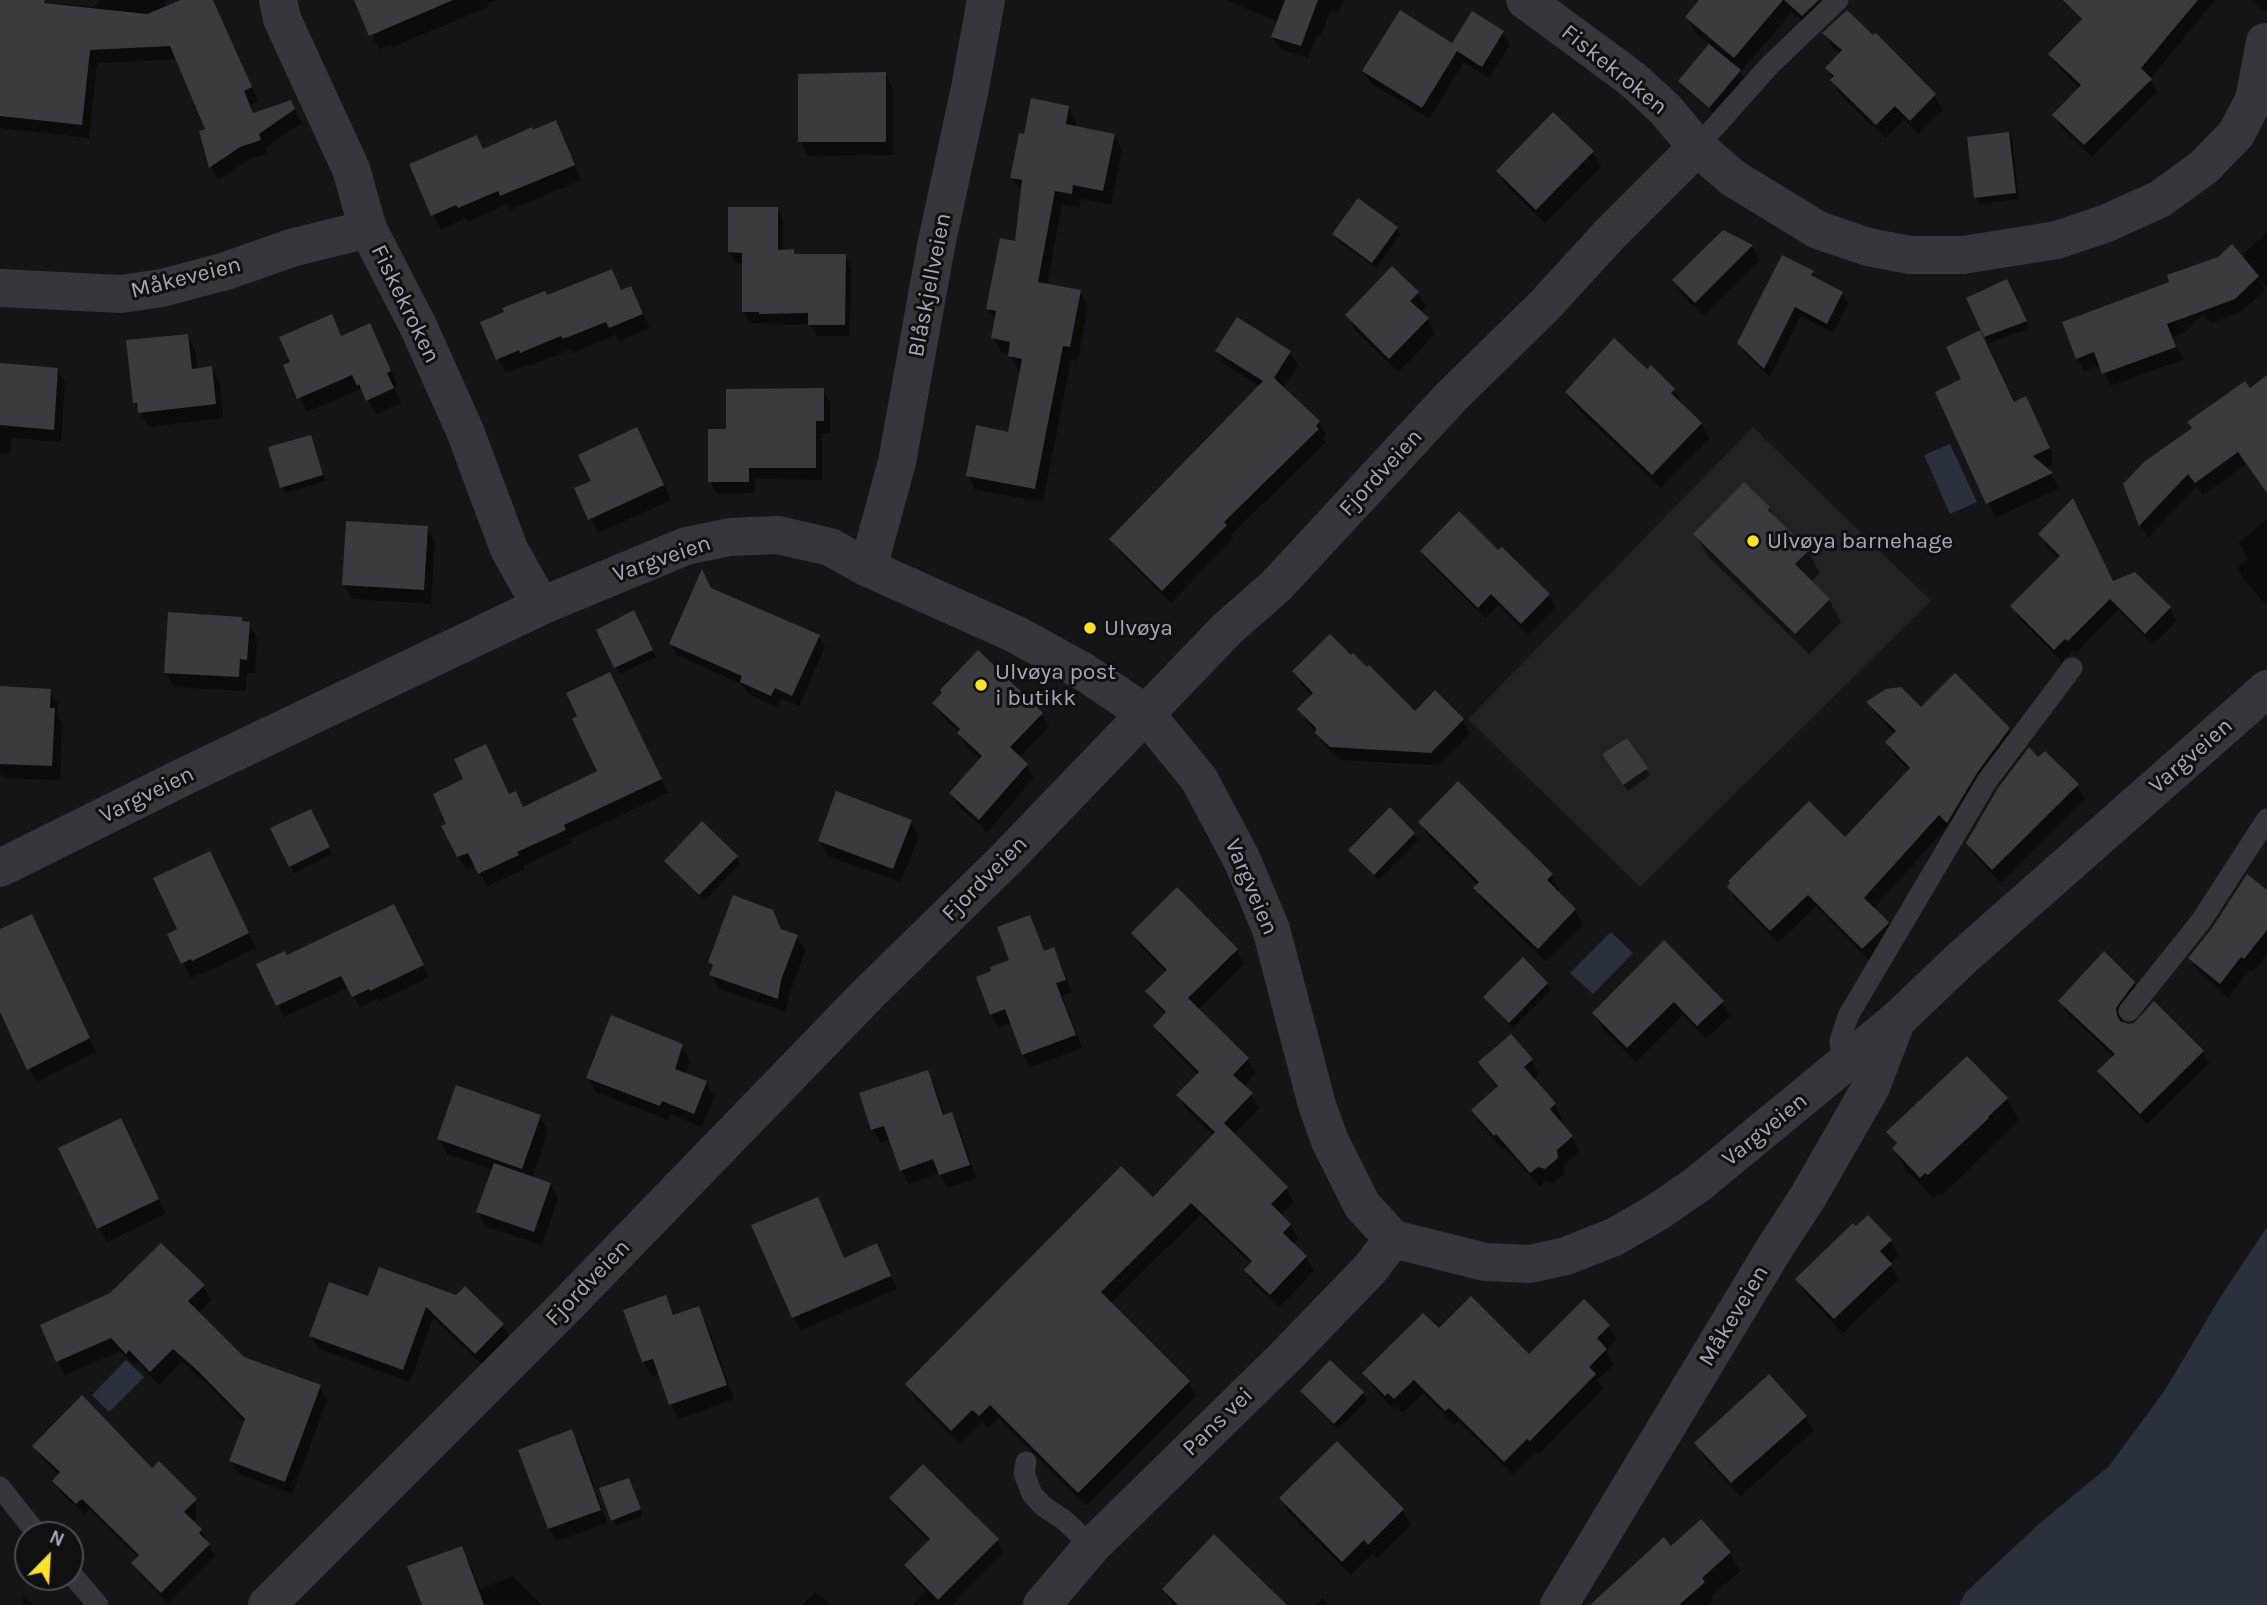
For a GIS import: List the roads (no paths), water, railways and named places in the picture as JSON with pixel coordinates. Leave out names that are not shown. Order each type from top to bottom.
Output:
[{"type":"street","name":"Fiskekroken","points":[[278,0],[282,19],[351,170],[368,229],[419,328],[465,431],[509,550],[541,606]]},
{"type":"street","name":"Blåskjellveien","points":[[869,568],[897,462],[986,0]]},
{"type":"street","name":"Fiskekroken","points":[[1525,0],[1631,78],[1665,110],[1697,146],[1733,178],[1818,230],[1868,247],[1910,255],[1962,255],[2057,240],[2107,223],[2160,199],[2204,167],[2236,134],[2254,100],[2265,42]]},
{"type":"street","name":"Fjordveien","points":[[267,1605],[563,1309],[869,993],[1006,859],[1228,628],[1276,586],[1451,397],[1544,306],[1697,146]]},
{"type":"street","name":"Måkeveien","points":[[0,289],[121,294],[162,288],[226,271],[291,248],[368,229]]},
{"type":"street","name":"Vargveien","points":[[0,868],[197,770],[541,606],[686,546],[730,537],[778,535],[830,547],[869,568],[1015,634],[1084,671],[1144,713],[1199,779],[1242,860],[1271,929],[1317,1105],[1330,1141],[1362,1205],[1393,1239],[1485,1262],[1530,1264],[1566,1256],[1614,1237],[1656,1213],[1698,1184],[1897,1020],[1962,958],[2267,690]]},
{"type":"street","name":"Måkeveien","points":[[1559,1605],[1809,1195],[1871,1087],[1897,1020]]},
{"type":"street","name":"Pans vei","points":[[1042,1605],[1092,1546],[1285,1357],[1370,1269],[1393,1239]]},
{"type":"lane","points":[[1697,146],[1769,66],[1838,0]]},
{"type":"lane","points":[[1843,1065],[1840,1041],[1848,1016],[1987,781],[2072,668]]},
{"type":"lane","points":[[2129,1011],[2201,921],[2267,819]]},
{"type":"lane","points":[[1026,1462],[1026,1484],[1032,1494],[1092,1546]]},
{"type":"lane","points":[[0,1487],[27,1521]]},
{"type":"lane","points":[[84,1588],[98,1605]]},
{"type":"water","points":[[1950,444],[1977,502],[1950,514],[1924,455]]},
{"type":"water","points":[[1611,932],[1633,953],[1593,994],[1570,973]]},
{"type":"water","points":[[2267,1227],[2267,1605],[1959,1605],[1965,1593],[2040,1523],[2109,1466],[2165,1390],[2221,1296]]},
{"type":"water","points":[[126,1360],[144,1377],[109,1412],[92,1395]]},
{"type":"place","name":"Ulvøya barnehage","points":[[1753,541]]},
{"type":"place","name":"Ulvøya","points":[[1090,628]]},
{"type":"place","name":"Ulvøya post i butikk","points":[[981,685]]}]
